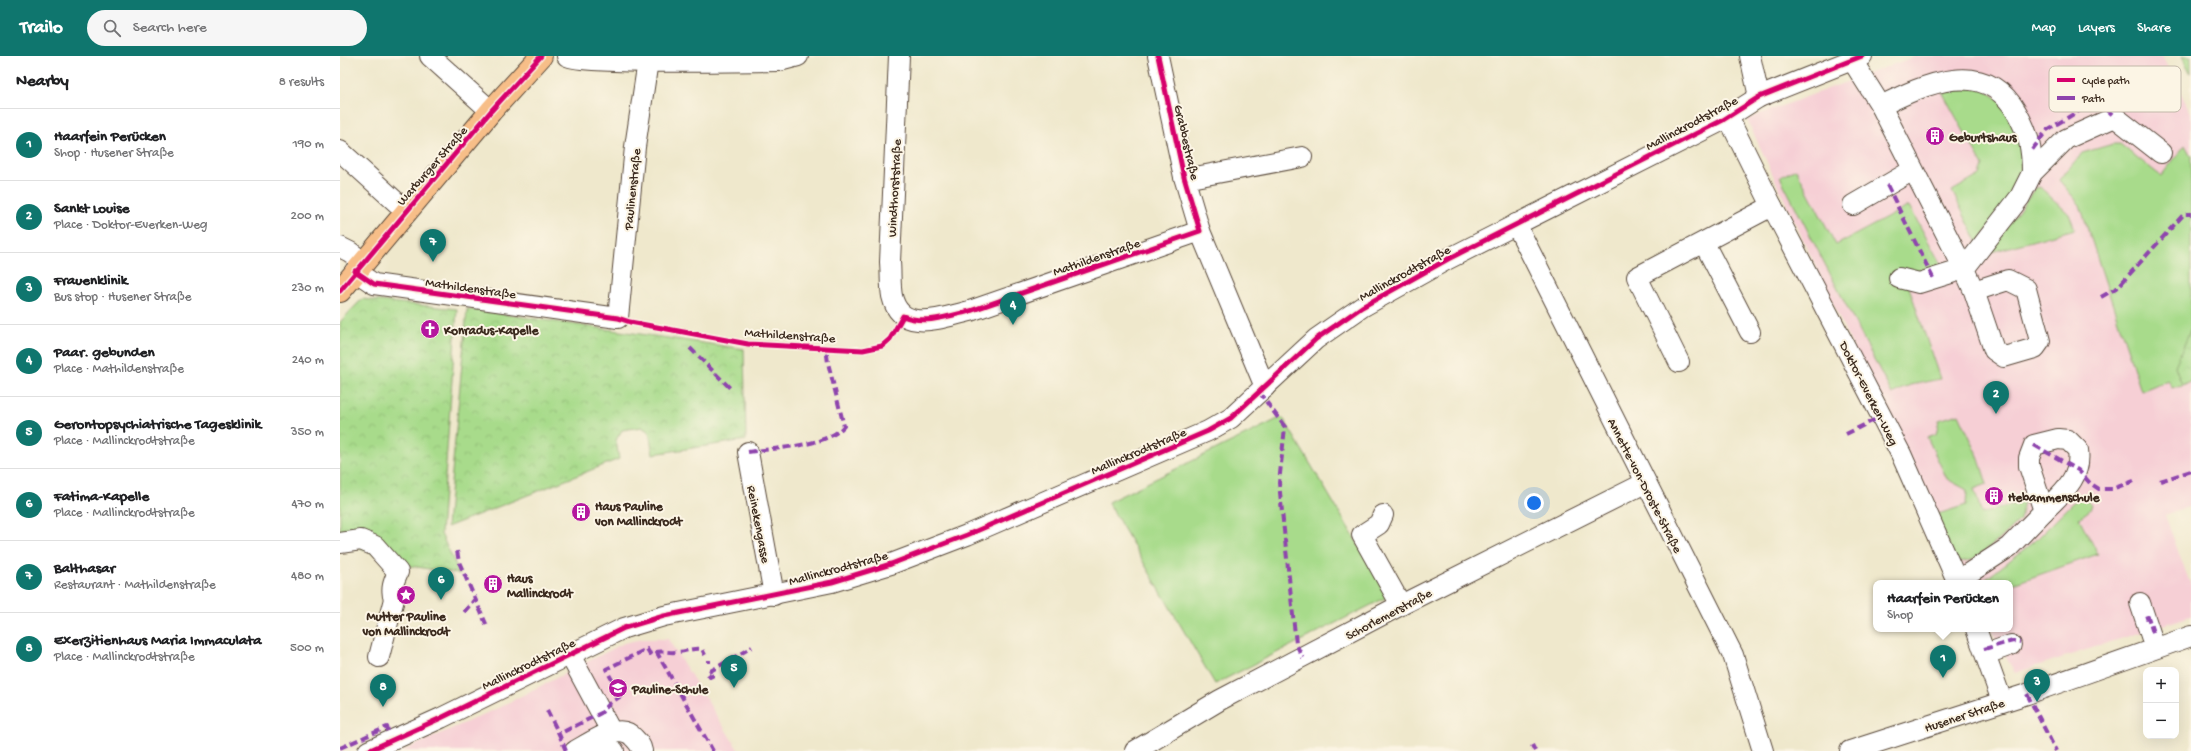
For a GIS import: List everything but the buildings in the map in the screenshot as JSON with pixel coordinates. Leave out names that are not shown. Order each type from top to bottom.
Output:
[{"type":"main road","name":"Warburger Straße","points":[[340,291],[359,266],[491,111],[540,56]]},
{"type":"street","points":[[430,56],[491,111]]},
{"type":"street","points":[[567,56],[578,60],[648,61],[779,61],[798,56]]},
{"type":"street","name":"Windthorststraße","points":[[899,56],[890,262],[892,296],[903,316]]},
{"type":"street","name":"Grabbestraße","points":[[1158,56],[1184,177],[1200,231],[1265,387]]},
{"type":"street","points":[[1750,56],[1759,97]]},
{"type":"street","points":[[1857,58],[1974,291]]},
{"type":"street","name":"Mallinckrodtstraße","points":[[368,751],[441,718],[631,626],[664,616],[774,595],[832,582],[891,564],[967,535],[1208,431],[1231,418],[1316,339],[1362,307],[1448,259],[1728,117],[1759,97],[1857,58]]},
{"type":"street","name":"Paulinenstraße","points":[[618,318],[635,147],[648,61]]},
{"type":"street","points":[[1881,106],[1919,87],[1958,78],[1977,79],[1987,82],[1997,88],[2013,105],[2026,129],[2032,150],[2032,173]]},
{"type":"street","name":"Doktor-Everken-Weg","points":[[1728,117],[1772,206],[1901,454],[1955,578]]},
{"type":"street","points":[[1899,278],[1919,283],[1964,269],[2020,197],[2032,173],[2066,139],[2115,117],[2160,153]]},
{"type":"street","name":"Warburger Straße","points":[[340,152],[406,211]]},
{"type":"street","name":"Grabbestraße","points":[[1184,177],[1190,178],[1302,157]]},
{"type":"street","points":[[1853,205],[1913,170]]},
{"type":"street","points":[[1679,362],[1637,277],[1704,244],[1772,206]]},
{"type":"street","name":"Annette-von-Droste-Straße","points":[[1516,224],[1732,655],[1762,751]]},
{"type":"street","name":"Mathildenstraße","points":[[903,316],[914,321],[938,319],[970,311],[1200,231]]},
{"type":"street","points":[[1704,244],[1750,332]]},
{"type":"street","points":[[340,247],[350,252],[359,266]]},
{"type":"street","name":"Mathildenstraße","points":[[359,266],[374,284],[618,318]]},
{"type":"street","name":"Reinekengasse","points":[[748,452],[774,595]]},
{"type":"street","name":"Schorlemerstraße","points":[[1135,751],[1220,700],[1401,605],[1645,483]]},
{"type":"street","points":[[1955,578],[2009,547],[2044,511]]},
{"type":"street","points":[[1382,515],[1379,524],[1362,535],[1401,605]]},
{"type":"street","points":[[340,543],[360,540],[375,546],[398,572],[393,582],[392,593],[394,599],[380,657]]},
{"type":"street","points":[[2140,603],[2155,648]]},
{"type":"street","points":[[1977,632],[2002,701]]},
{"type":"street","name":"Husener Straße","points":[[1850,751],[2191,636]]},
{"type":"street","points":[[1986,654],[2011,645]]},
{"type":"street","points":[[570,655],[613,742]]},
{"type":"street","points":[[613,742],[619,730],[630,732],[640,745],[642,751]]},
{"type":"street","points":[[580,748],[613,742]]},
{"type":"shaded area","points":[[1916,56],[2162,56],[2167,66],[2049,66],[2049,112],[2181,112],[2181,93],[2191,113],[2191,506],[2165,515],[2191,586],[2191,616],[2015,673],[1992,632],[2013,632],[2013,580],[1962,580],[1954,565],[1747,119]]},
{"type":"shaded area","name":"Pauline-Schule","points":[[642,639],[668,639],[739,751],[402,751],[498,708],[624,643]]},
{"type":"green space","points":[[2182,56],[2191,56],[2191,74]]},
{"type":"green space","points":[[1982,88],[2008,105],[2022,130],[2027,172],[1978,243],[1952,191],[1980,175],[1983,166],[1941,90]]},
{"type":"green space","points":[[2113,144],[2120,144],[2161,176],[2185,145],[2191,156],[2191,382],[2172,388],[2168,380],[2141,391],[2080,205],[2059,180],[2082,153]]},
{"type":"green space","points":[[1796,169],[1836,245],[1909,206],[1944,270],[1907,281],[1940,379],[1910,385],[1892,394],[1780,177]]},
{"type":"green space","points":[[2040,187],[2069,214],[2075,229],[1988,253],[2035,188]]},
{"type":"green space","points":[[362,299],[457,309],[441,534],[460,574],[393,563],[340,538],[340,322]]},
{"type":"green space","points":[[467,309],[744,349],[746,440],[653,454],[649,432],[642,427],[622,430],[616,440],[619,459],[447,527]]},
{"type":"green space","points":[[2191,329],[2191,381],[2182,385],[2175,366]]},
{"type":"green space","points":[[1959,414],[1977,453],[1987,484],[1974,489],[1982,514],[2024,501],[2020,520],[1999,540],[1972,560],[1957,562],[1935,515],[1966,505],[1967,490],[1947,479],[1927,437],[1936,434],[1939,420]]},
{"type":"green space","points":[[1280,418],[1283,418],[1389,596],[1215,684],[1108,502]]},
{"type":"green space","points":[[2077,499],[2086,499],[2092,504],[2090,510],[2079,518],[2098,554],[2013,584],[2013,580],[1985,580],[2037,539]]},
{"type":"marked path","points":[[2032,150],[2047,130],[2077,112]]},
{"type":"marked path","points":[[2110,112],[2115,117]]},
{"type":"marked path","points":[[1887,185],[1933,278]]},
{"type":"marked path","points":[[2101,297],[2117,288],[2184,214],[2191,214]]},
{"type":"marked path","points":[[748,452],[785,448],[813,442],[836,433],[844,426],[828,363],[826,347]]},
{"type":"marked path","points":[[690,348],[730,388]]},
{"type":"marked path","points":[[1259,392],[1285,427],[1279,483],[1296,644],[1303,658]]},
{"type":"marked path","points":[[1846,434],[1878,418]]},
{"type":"marked path","points":[[2034,445],[2078,470],[2090,483],[2099,489],[2112,489],[2134,481]]},
{"type":"marked path","points":[[2160,481],[2191,471]]},
{"type":"marked path","points":[[457,551],[459,562],[487,626]]},
{"type":"marked path","points":[[464,612],[475,599]]},
{"type":"marked path","points":[[2145,618],[2148,617],[2154,636]]},
{"type":"marked path","points":[[1984,649],[2013,641],[2020,642]]},
{"type":"marked path","points":[[714,675],[710,677],[707,673],[752,647]]},
{"type":"marked path","points":[[566,751],[559,734],[601,713],[610,703],[621,696],[606,669],[647,649],[650,654],[657,652],[680,652],[702,649],[705,655]]},
{"type":"marked path","points":[[656,651],[713,751],[717,751]]},
{"type":"marked path","points":[[2027,694],[2056,751]]},
{"type":"marked path","points":[[547,710],[559,734]]},
{"type":"marked path","points":[[340,748],[387,727],[388,731]]},
{"type":"marked path","points":[[1532,745],[1535,751]]},
{"type":"cycle path","points":[[340,291],[491,111],[541,56]]},
{"type":"cycle path","points":[[355,271],[374,284],[618,318],[630,322],[748,344],[863,350],[882,346],[890,339],[903,316],[911,319],[928,320],[970,311],[1200,231],[1184,177],[1158,56]]},
{"type":"cycle path","points":[[368,751],[441,718],[624,628],[664,616],[832,582],[891,564],[967,535],[1208,431],[1231,418],[1316,339],[1362,307],[1448,259],[1723,120],[1759,97],[1862,56]]},
{"type":"place","name":"Geburtshaus","points":[[1935,136]]},
{"type":"place","name":"Balthasar","points":[[433,262]]},
{"type":"place","name":"Paar. gebunden","points":[[1013,325]]},
{"type":"place","name":"Konradus-Kapelle","points":[[430,329]]},
{"type":"place","name":"Sankt Louise","points":[[1996,414]]},
{"type":"place","name":"Hebammenschule","points":[[1994,496]]},
{"type":"place","name":"Haus Pauline von Mallinckrodt","points":[[581,512]]},
{"type":"place","name":"Haus Mallinckrodt","points":[[493,584]]},
{"type":"place","name":"Mutter Pauline von Mallinckrodt","points":[[406,595]]},
{"type":"place","name":"Fatima-Kapelle","points":[[441,600]]},
{"type":"place","name":"Haarfein Perücken","points":[[1943,678]]},
{"type":"place","name":"Pauline-Schule","points":[[618,688]]},
{"type":"place","name":"Gerontopsychiatrische Tagesklinik","points":[[734,688]]},
{"type":"place","name":"Frauenklinik","points":[[2037,702]]},
{"type":"place","name":"Exerzitienhaus Maria Immaculata","points":[[383,707]]}]
